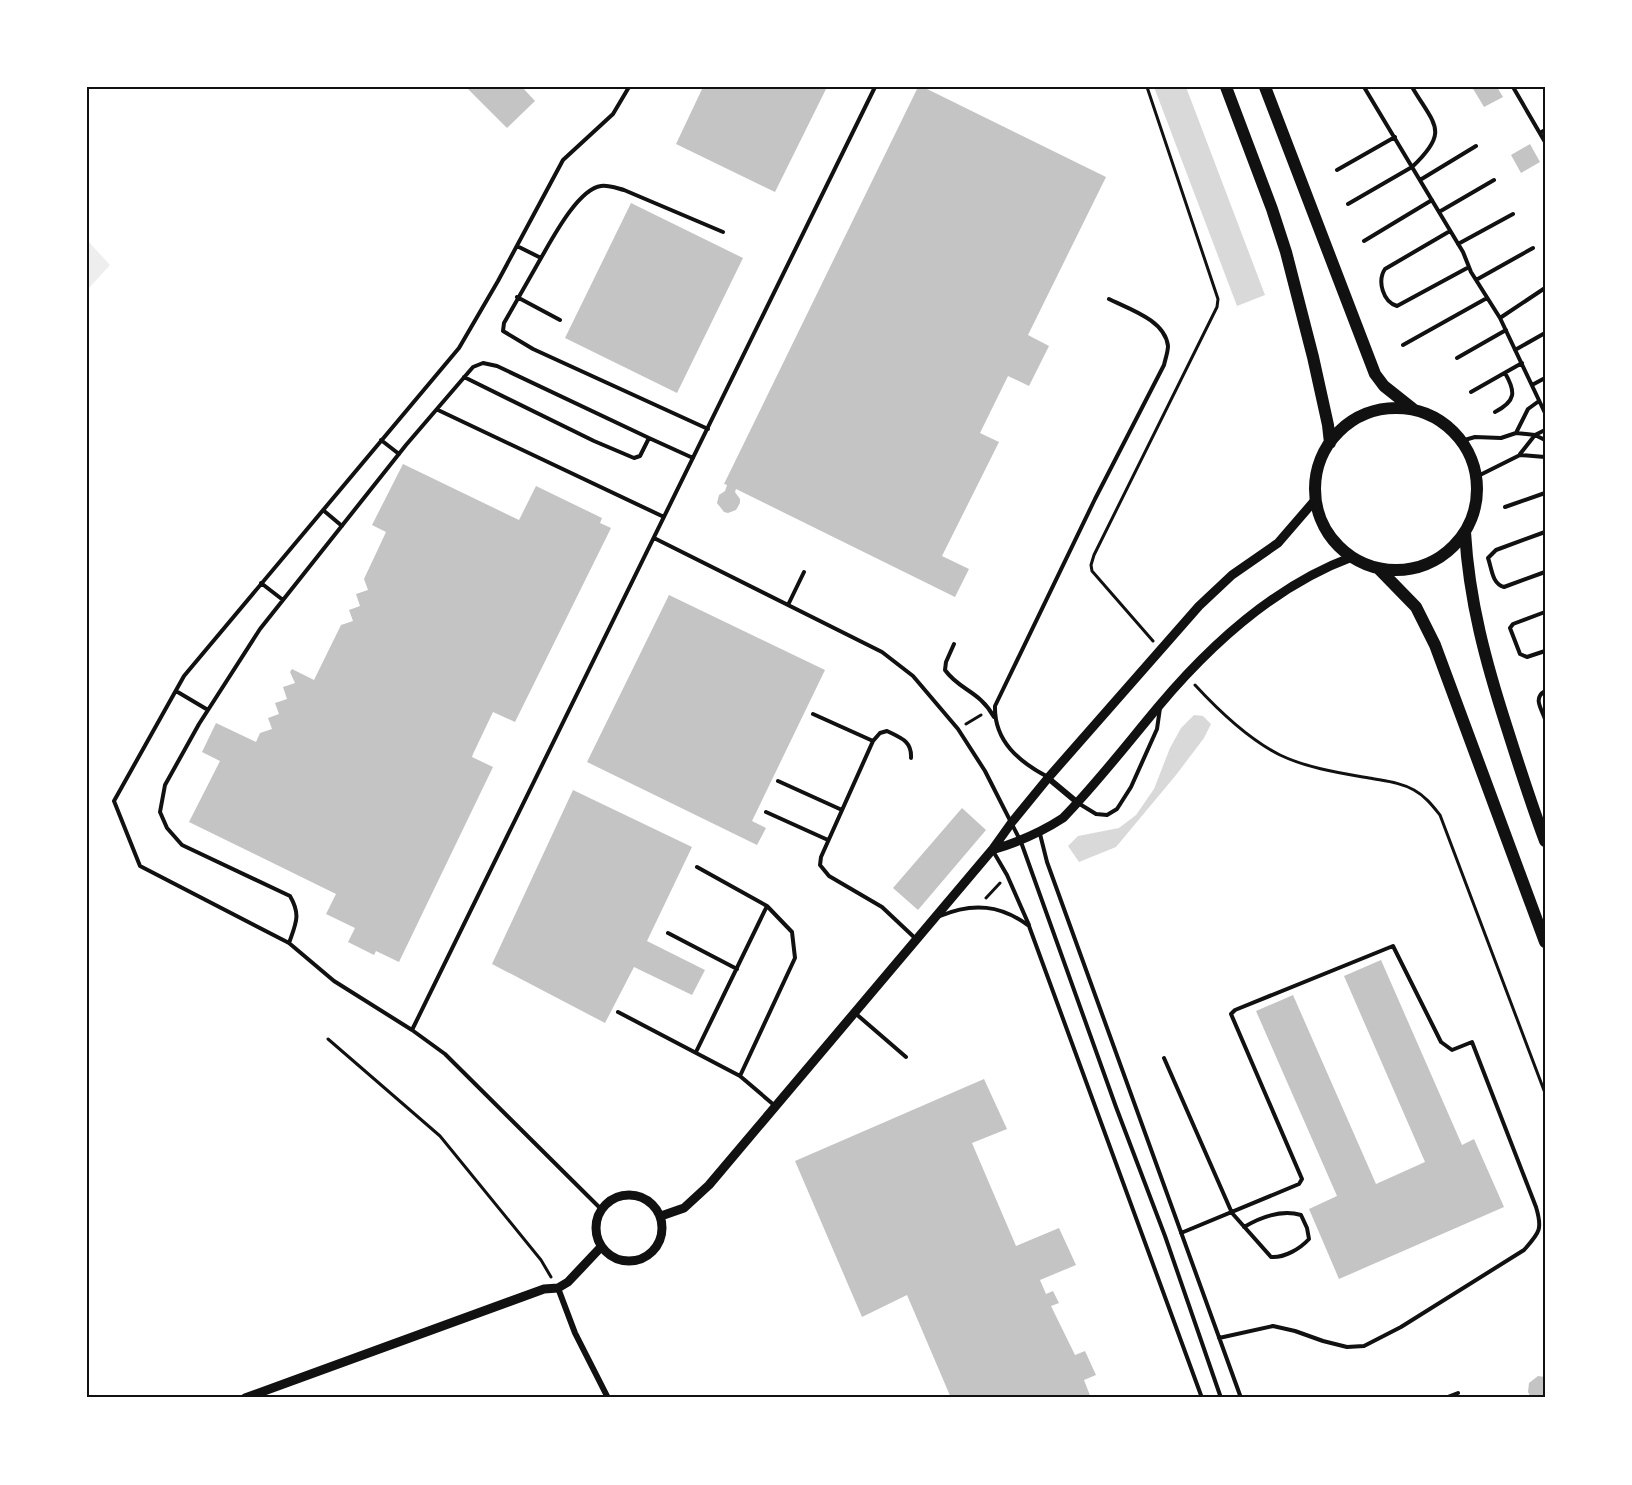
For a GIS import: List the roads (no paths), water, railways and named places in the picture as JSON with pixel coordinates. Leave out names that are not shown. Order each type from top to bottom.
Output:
[{"type":"main road","points":[[1226,87],[1286,252],[1313,357],[1330,443]]},
{"type":"main road","points":[[1264,87],[1375,374],[1384,386],[1413,410]]},
{"type":"main road","points":[[1395,408],[1413,410],[1432,416],[1448,427],[1461,441],[1471,458],[1476,477],[1477,496],[1473,514],[1465,532],[1452,547],[1436,559],[1418,567],[1398,570],[1378,568],[1352,557],[1335,542],[1322,522],[1316,499],[1316,480],[1321,460],[1330,443],[1342,429],[1358,418],[1376,411],[1395,408]]},
{"type":"main road","points":[[1465,532],[1472,594],[1485,657],[1545,841]]},
{"type":"main road","points":[[1378,568],[1416,607],[1435,645],[1545,942]]},
{"type":"street","points":[[661,1216],[684,1208],[709,1185],[992,850],[1048,778],[1199,606],[1232,575],[1278,543],[1316,499]]},
{"type":"street","points":[[992,850],[1021,842],[1063,818],[1186,675],[1241,624],[1276,598],[1320,571],[1352,557]]},
{"type":"street","points":[[1048,778],[1078,803]]},
{"type":"street","points":[[633,1194],[650,1201],[661,1216],[662,1235],[653,1252],[635,1261],[616,1259],[601,1247],[596,1235],[596,1221],[601,1209],[615,1197],[633,1194]]},
{"type":"street","points":[[245,1398],[544,1289],[558,1288],[567,1282],[601,1247]]},
{"type":"street","points":[[558,1288],[575,1333],[608,1398]]},
{"type":"lane","points":[[601,1209],[445,1054],[412,1030],[334,981],[289,943],[140,866],[114,801],[184,676],[459,348],[563,160],[613,114],[629,87]]},
{"type":"lane","points":[[412,1030],[875,87]]},
{"type":"lane","points":[[1364,87],[1500,318],[1545,413]]},
{"type":"lane","points":[[1348,204],[1412,167],[1427,153],[1436,140],[1435,126],[1412,87]]},
{"type":"lane","points":[[1513,87],[1545,142]]},
{"type":"lane","points":[[1540,133],[1545,130]]},
{"type":"lane","points":[[1337,170],[1395,137]]},
{"type":"lane","points":[[1420,180],[1476,147]]},
{"type":"lane","points":[[1439,212],[1494,180]]},
{"type":"lane","points":[[708,429],[533,348],[503,331],[504,323],[517,297],[540,258],[573,208],[598,186],[610,186],[624,190],[723,232]]},
{"type":"lane","points":[[1364,241],[1432,200]]},
{"type":"lane","points":[[1458,244],[1513,214]]},
{"type":"lane","points":[[1450,231],[1385,269],[1380,283],[1388,300],[1397,306],[1468,267]]},
{"type":"lane","points":[[517,246],[540,258]]},
{"type":"lane","points":[[1476,280],[1533,248]]},
{"type":"lane","points":[[1500,318],[1545,288]]},
{"type":"lane","points":[[517,297],[560,320]]},
{"type":"lane","points":[[1403,345],[1487,298]]},
{"type":"lane","points":[[994,717],[1001,689],[1164,365],[1168,347],[1162,331],[1152,321],[1109,299]]},
{"type":"lane","points":[[1457,358],[1506,330]]},
{"type":"lane","points":[[1515,350],[1545,333]]},
{"type":"lane","points":[[289,943],[297,921],[296,907],[290,896],[182,845],[167,828],[160,812],[165,785],[208,710],[260,629],[399,454],[473,367],[483,363],[497,366],[693,458]]},
{"type":"lane","points":[[1471,392],[1522,363]]},
{"type":"lane","points":[[1495,412],[1504,408],[1512,399],[1513,387],[1504,373]]},
{"type":"lane","points":[[464,377],[594,441],[634,458],[640,456],[649,438]]},
{"type":"lane","points":[[1532,385],[1545,378]]},
{"type":"lane","points":[[1516,433],[1528,409],[1539,401]]},
{"type":"lane","points":[[438,410],[664,517]]},
{"type":"lane","points":[[1476,477],[1520,455],[1535,435],[1545,430]]},
{"type":"lane","points":[[1461,441],[1475,437],[1501,438],[1516,433],[1535,435],[1545,440]]},
{"type":"lane","points":[[381,440],[399,454]]},
{"type":"lane","points":[[1520,455],[1545,457]]},
{"type":"lane","points":[[1505,507],[1545,493]]},
{"type":"lane","points":[[322,510],[342,526]]},
{"type":"lane","points":[[1545,532],[1496,550],[1488,558],[1495,581],[1504,587],[1545,572]]},
{"type":"lane","points":[[654,538],[725,576],[860,640],[897,663],[914,676],[958,729],[985,771],[1021,842],[1165,1236],[1221,1398]]},
{"type":"lane","points":[[788,605],[804,572]]},
{"type":"lane","points":[[261,583],[283,600]]},
{"type":"lane","points":[[1545,612],[1513,624],[1510,628],[1520,654],[1527,657],[1545,651]]},
{"type":"lane","points":[[954,644],[945,670],[950,677],[979,696],[990,709],[998,732],[1017,756],[1048,778]]},
{"type":"lane","points":[[176,691],[208,710]]},
{"type":"lane","points":[[1545,691],[1538,700],[1545,719]]},
{"type":"lane","points":[[1078,803],[1096,814],[1107,815],[1117,809],[1131,787],[1158,729],[1160,705]]},
{"type":"lane","points":[[813,714],[873,741]]},
{"type":"lane","points":[[911,758],[912,749],[909,744],[887,732],[880,733],[873,741],[828,840],[820,865],[825,872],[850,889],[882,907],[917,939]]},
{"type":"lane","points":[[778,781],[842,810]]},
{"type":"lane","points":[[766,812],[828,840]]},
{"type":"lane","points":[[1040,833],[1047,862],[1240,1398]]},
{"type":"lane","points":[[992,850],[1007,875],[1029,926],[1202,1398]]},
{"type":"lane","points":[[697,867],[767,906],[792,932],[795,958],[740,1076]]},
{"type":"lane","points":[[696,1052],[767,906]]},
{"type":"lane","points":[[934,918],[956,909],[977,907],[996,909],[1014,915],[1029,926]]},
{"type":"lane","points":[[668,933],[737,969]]},
{"type":"lane","points":[[1181,1233],[1299,1184],[1302,1179],[1231,1014],[1235,1010],[1393,946],[1442,1042],[1452,1050],[1472,1042],[1536,1207],[1541,1224],[1538,1234],[1524,1250],[1401,1327],[1364,1346],[1347,1347],[1273,1326],[1219,1338]]},
{"type":"lane","points":[[618,1012],[740,1076],[776,1106]]},
{"type":"lane","points":[[855,1013],[906,1057]]},
{"type":"lane","points":[[1164,1058],[1232,1213],[1244,1227],[1271,1257],[1278,1258],[1302,1246],[1309,1239],[1301,1215],[1293,1212],[1269,1215],[1244,1227]]},
{"type":"lane","points":[[1445,1398],[1458,1393]]}]
